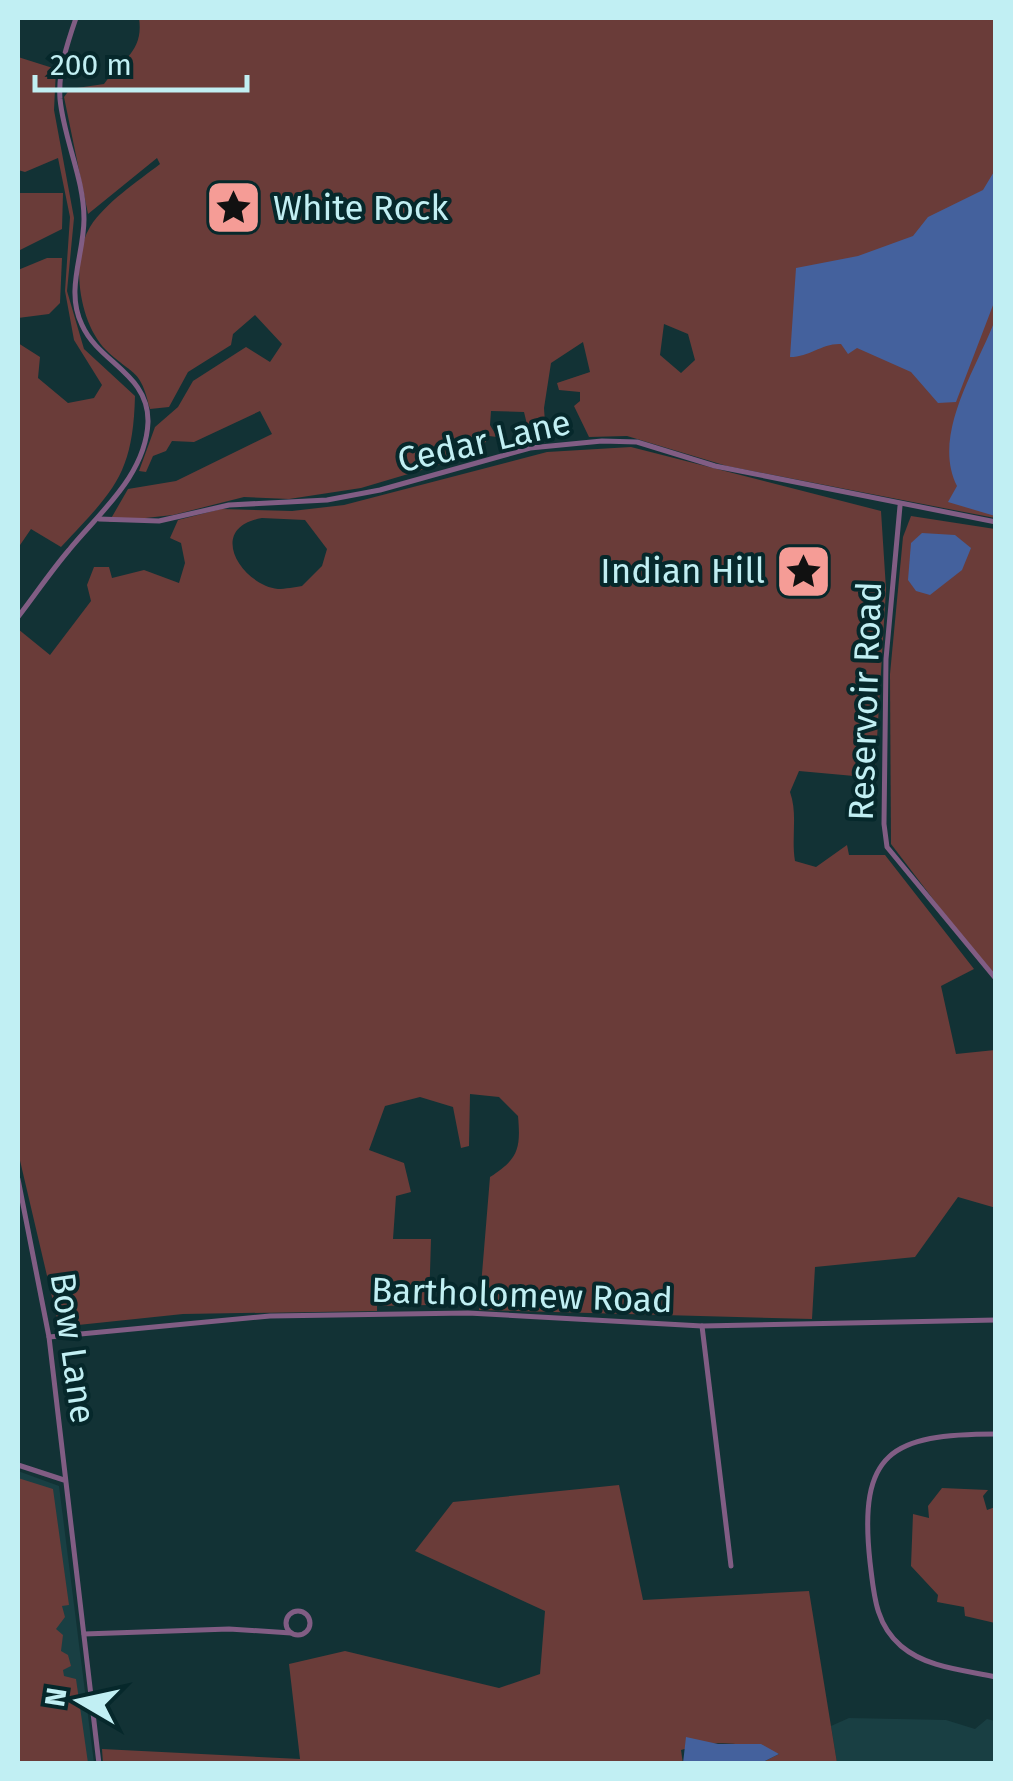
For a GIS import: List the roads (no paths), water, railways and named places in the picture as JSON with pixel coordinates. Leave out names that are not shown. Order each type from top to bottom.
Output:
[{"type":"street","points":[[18,617],[128,477],[148,424],[145,399],[132,377],[93,345],[80,321],[74,281],[84,222],[60,100],[62,59],[76,18]]},
{"type":"street","name":"Cedar Lane","points":[[98,518],[159,521],[229,505],[313,502],[380,490],[530,448],[602,441],[637,442],[685,459],[900,506],[996,522]]},
{"type":"street","name":"Reservoir Road","points":[[900,506],[886,660],[887,847],[996,979]]},
{"type":"street","name":"Bow Lane","points":[[18,1179],[49,1337],[99,1764]]},
{"type":"street","name":"Bartholomew Road","points":[[49,1337],[270,1316],[468,1313],[702,1326],[996,1320]]},
{"type":"street","points":[[702,1326],[730,1566]]},
{"type":"street","points":[[996,1434],[943,1434],[908,1443],[879,1470],[866,1506],[874,1596],[887,1632],[914,1656],[932,1664],[996,1677]]},
{"type":"street","points":[[18,1465],[64,1480]]},
{"type":"street","points":[[84,1634],[229,1629],[291,1633],[308,1631],[310,1621],[306,1614],[295,1611],[289,1616],[286,1623],[291,1633]]},
{"type":"water","points":[[995,170],[995,300],[956,402],[938,403],[911,372],[857,348],[848,354],[841,344],[834,344],[790,357],[796,268],[858,256],[913,236],[928,217],[983,190]]},
{"type":"water","points":[[995,320],[996,516],[948,502],[957,486],[950,466],[953,424]]},
{"type":"water","points":[[922,533],[955,535],[971,548],[962,570],[930,595],[916,591],[908,580],[911,543]]},
{"type":"water","points":[[686,1737],[718,1744],[761,1744],[779,1754],[761,1763],[683,1763]]},
{"type":"place","name":"White Rock","points":[[234,208]]},
{"type":"place","name":"Indian Hill","points":[[804,571]]}]
